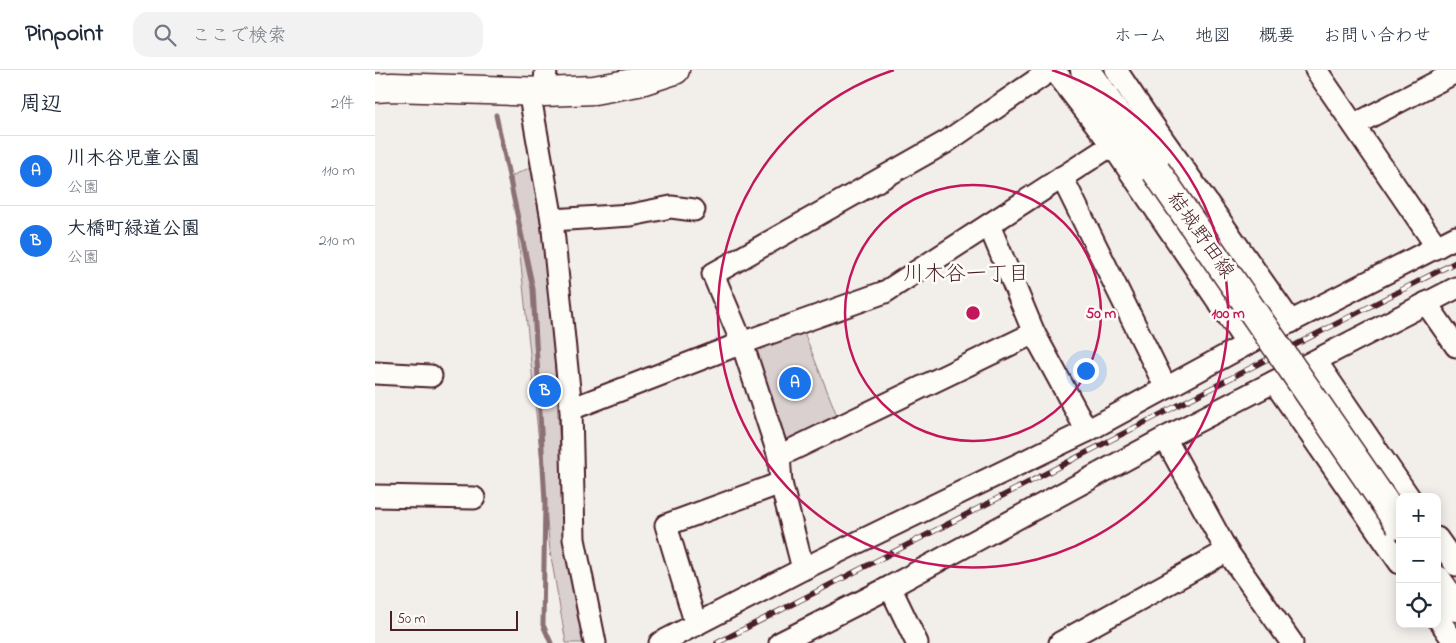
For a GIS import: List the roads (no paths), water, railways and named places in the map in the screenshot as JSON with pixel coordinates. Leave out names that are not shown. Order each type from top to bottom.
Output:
[{"type":"main road","points":[[375,88],[540,84],[594,90],[616,87],[675,70]]},
{"type":"main road","name":"結城野田線","points":[[1085,70],[1396,519]]},
{"type":"main road","points":[[1439,583],[1456,607]]},
{"type":"street","points":[[803,569],[781,483],[779,456],[742,343],[713,274],[946,142],[1052,70],[1112,145],[1247,344]]},
{"type":"street","points":[[1116,70],[1291,322]]},
{"type":"street","points":[[1316,70],[1437,247]]},
{"type":"street","points":[[1354,125],[1456,72]]},
{"type":"street","points":[[540,84],[571,409],[574,539],[595,643]]},
{"type":"street","points":[[571,409],[742,343],[885,292],[1112,145]]},
{"type":"street","points":[[1062,177],[1166,388]]},
{"type":"street","points":[[552,220],[631,215],[671,207],[694,210]]},
{"type":"street","points":[[989,225],[1034,333],[1087,431]]},
{"type":"street","points":[[660,643],[803,569],[1087,431],[1247,344],[1456,238]]},
{"type":"street","points":[[785,642],[1165,438],[1456,288]]},
{"type":"street","points":[[1426,304],[1456,346]]},
{"type":"street","points":[[779,456],[1034,333]]},
{"type":"street","points":[[1316,361],[1406,493]]},
{"type":"street","points":[[375,373],[431,376]]},
{"type":"street","points":[[1274,382],[1396,557]]},
{"type":"street","points":[[1165,438],[1227,551],[1293,643]]},
{"type":"street","points":[[696,625],[666,525],[781,483]]},
{"type":"street","points":[[375,496],[474,498]]},
{"type":"street","points":[[1441,544],[1456,565]]},
{"type":"street","points":[[1060,643],[1227,551]]},
{"type":"street","points":[[889,587],[917,643]]},
{"type":"street","points":[[1441,623],[1455,643]]},
{"type":"waterway","points":[[496,115],[533,289],[545,502],[543,625],[551,643]]},
{"type":"railway","points":[[717,643],[1456,262]]},
{"type":"place","name":"川木谷児童公園","points":[[795,383]]},
{"type":"place","name":"大橋町緑道公園","points":[[545,391]]},
{"type":"district","name":"川木谷一丁目","points":[[966,275]]}]
